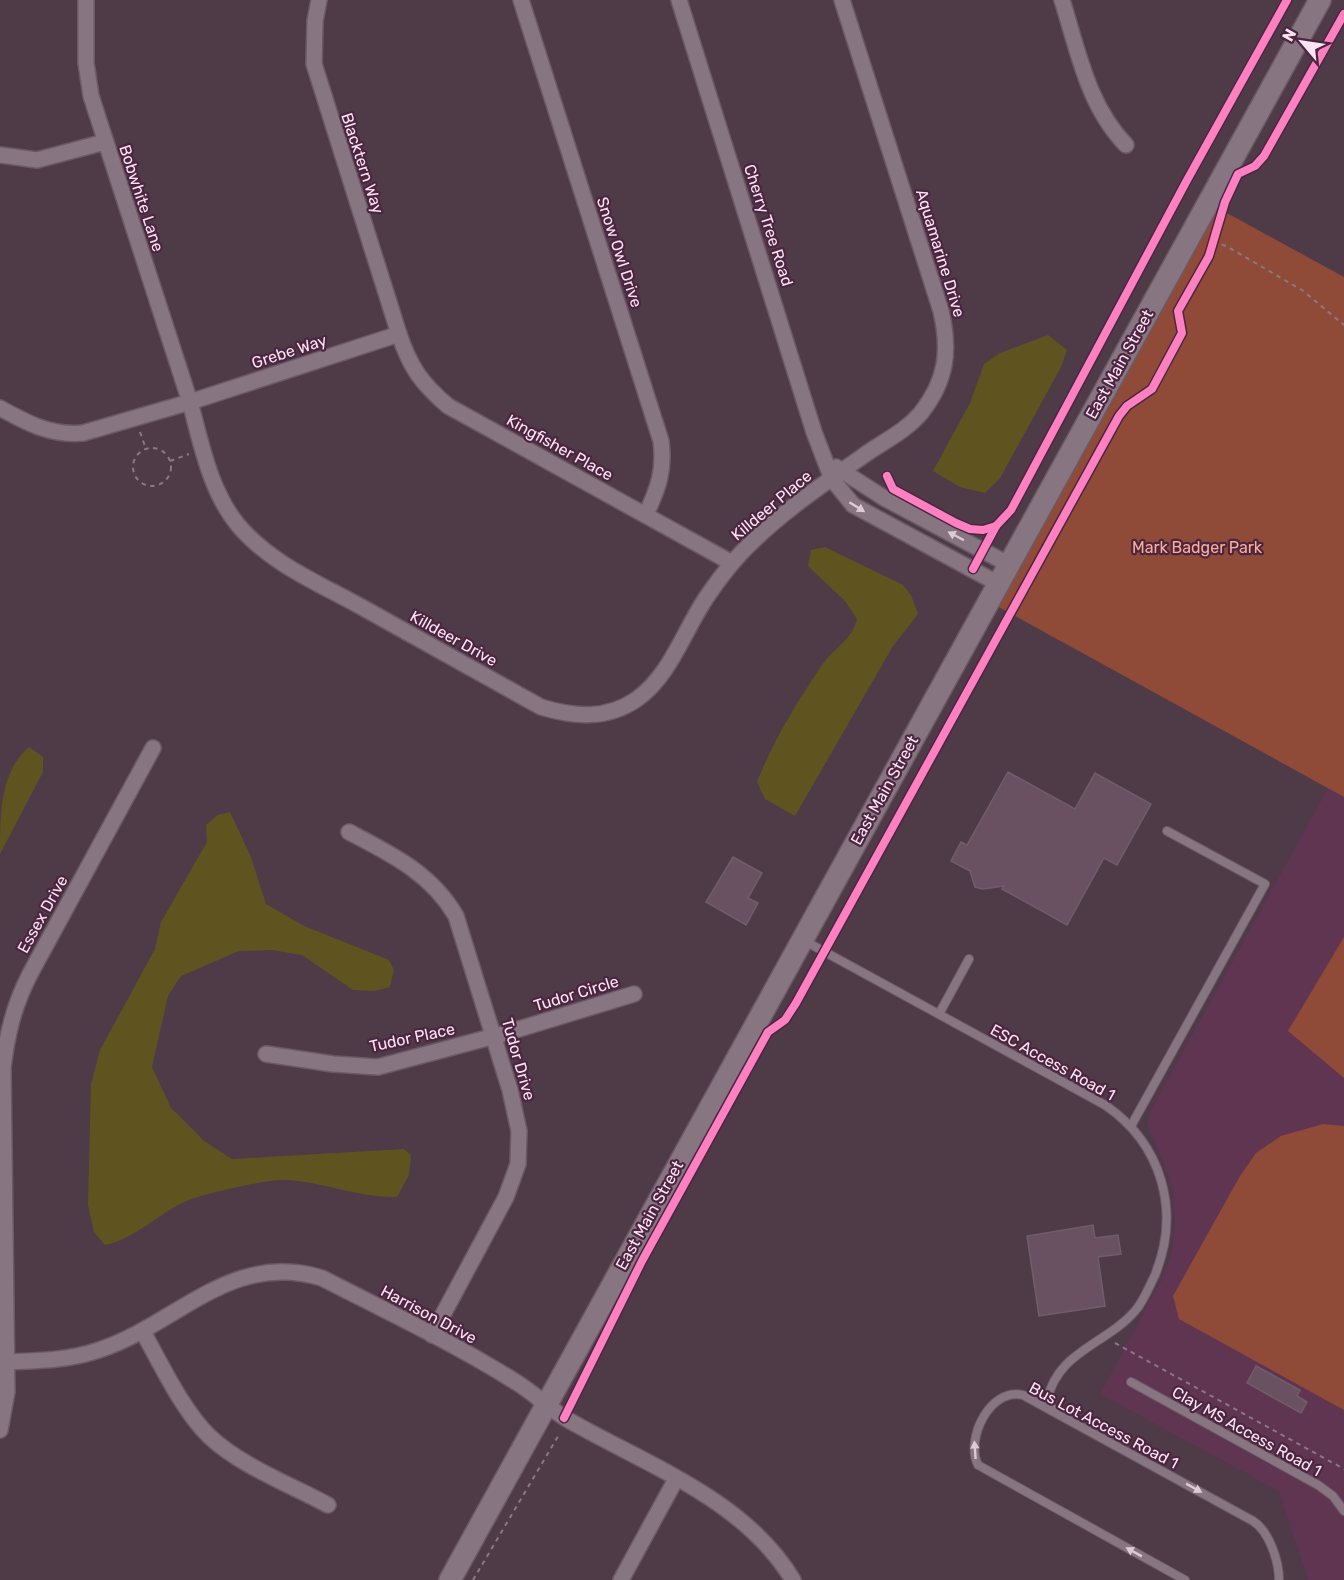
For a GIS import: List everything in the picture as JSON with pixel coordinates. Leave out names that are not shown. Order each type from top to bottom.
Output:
[{"type":"main road","name":"East Main Street","points":[[450,1580],[1320,0]]},
{"type":"street","name":"Bobwhite Lane","points":[[86,0],[86,63],[91,96],[190,402]]},
{"type":"street","name":"Blacktern Way","points":[[319,0],[315,21],[315,64],[399,334]]},
{"type":"street","name":"Snow Owl Drive","points":[[521,0],[661,441],[663,456],[659,489],[646,514]]},
{"type":"street","name":"Cherry Tree Road","points":[[678,0],[814,432],[826,460],[853,505],[998,583]]},
{"type":"street","name":"Aquamarine Drive","points":[[836,476],[905,428],[921,412],[943,374],[947,337],[941,311],[842,0]]},
{"type":"street","points":[[1062,0],[1097,107],[1108,127],[1126,145]]},
{"type":"street","points":[[0,155],[37,160],[105,142]]},
{"type":"street","name":"Grebe Way","points":[[0,408],[41,429],[65,434],[105,428],[399,334]]},
{"type":"street","name":"Kingfisher Place","points":[[399,334],[409,363],[427,388],[448,406],[732,563]]},
{"type":"street","name":"Killdeer Drive","points":[[190,402],[204,453],[222,499],[237,523],[254,543],[304,576],[552,711],[578,716],[598,715],[637,699],[655,683],[708,595],[732,563]]},
{"type":"street","points":[[836,476],[884,498],[1008,564]]},
{"type":"street","name":"Killdeer Place","points":[[732,563],[783,515],[836,476]]},
{"type":"street","name":"Essex Drive","points":[[0,1430],[7,1392],[3,1362],[3,1080],[9,1026],[19,994],[153,748]]},
{"type":"street","name":"Tudor Drive","points":[[349,832],[404,861],[430,882],[448,902],[464,934],[519,1131],[518,1164],[506,1197],[432,1335]]},
{"type":"street","name":"Tudor Circle","points":[[493,1036],[634,994]]},
{"type":"street","name":"Tudor Place","points":[[266,1054],[333,1064],[378,1067],[493,1036]]},
{"type":"street","name":"Harrison Drive","points":[[3,1362],[66,1358],[99,1350],[142,1332],[205,1293],[236,1278],[270,1272],[292,1272],[322,1278],[520,1384],[569,1420],[727,1508],[755,1531],[794,1580]]},
{"type":"street","points":[[142,1332],[193,1416],[207,1434],[235,1454],[328,1505]]},
{"type":"street","points":[[621,1580],[676,1479]]},
{"type":"lane","points":[[1131,1126],[1265,884],[1167,831]]},
{"type":"lane","name":"ESC Access Road 1","points":[[802,940],[1098,1101],[1131,1126],[1153,1156],[1167,1204],[1163,1255],[1135,1312],[1078,1352],[1061,1371],[1048,1395]]},
{"type":"lane","points":[[939,1014],[969,959]]},
{"type":"lane","name":"Clay MS Access Road 1","points":[[1131,1382],[1318,1485],[1333,1496],[1344,1511]]},
{"type":"lane","name":"Bus Lot Access Road 1","points":[[1185,1580],[978,1465],[973,1456],[974,1439],[995,1401],[1015,1393],[1030,1399],[1258,1524],[1274,1555],[1279,1580]]},
{"type":"lane","points":[[1030,1399],[1043,1398],[1048,1395],[1049,1405],[1055,1412]]},
{"type":"path","points":[[1215,233],[1212,246],[1226,246],[1302,290],[1344,325]]},
{"type":"path","points":[[140,432],[146,449]]},
{"type":"path","points":[[146,449],[162,451],[170,461],[171,471],[165,480],[156,485],[145,484],[137,477],[134,467],[137,457],[146,449]]},
{"type":"path","points":[[170,461],[189,454]]},
{"type":"path","points":[[1102,1336],[1344,1469]]},
{"type":"path","points":[[473,1580],[559,1436]]},
{"type":"shaded area","points":[[1048,335],[1067,350],[1061,367],[1000,478],[985,493],[960,487],[933,471],[970,403],[984,364],[1000,353]]},
{"type":"shaded area","points":[[825,547],[903,585],[911,595],[918,614],[893,646],[795,816],[765,799],[757,782],[770,752],[795,707],[822,665],[855,626],[857,619],[845,601],[808,566],[811,550]]},
{"type":"shaded area","points":[[29,747],[43,757],[43,772],[0,854],[0,824],[7,781],[19,757]]},
{"type":"shaded area","points":[[1328,788],[1344,797],[1344,1580],[1308,1580],[1279,1491],[1100,1394],[1163,1277],[1172,1252],[1175,1223],[1174,1196],[1167,1171],[1147,1124],[1152,1108]]},
{"type":"shaded area","points":[[230,812],[251,857],[266,904],[304,926],[389,960],[394,970],[390,987],[374,991],[353,990],[302,955],[272,950],[239,951],[181,976],[168,996],[152,1067],[171,1108],[204,1141],[232,1159],[404,1149],[411,1155],[409,1175],[397,1197],[368,1195],[312,1183],[284,1180],[229,1189],[186,1201],[130,1236],[105,1245],[94,1232],[88,1205],[91,1084],[100,1050],[155,949],[161,922],[207,842],[206,825],[218,815]]},
{"type":"green space","name":"Mark Badger Park","points":[[1216,207],[1344,277],[1344,797],[997,606]]},
{"type":"green space","points":[[1344,937],[1344,1078],[1288,1031]]},
{"type":"green space","points":[[1323,1124],[1344,1126],[1344,1410],[1179,1319],[1173,1296],[1240,1176],[1256,1153],[1281,1136]]},
{"type":"building","points":[[1008,772],[1075,809],[1095,773],[1151,804],[1117,865],[1104,858],[1067,925],[1002,889],[1004,886],[983,889],[975,887],[970,871],[951,861],[961,842],[967,845]]},
{"type":"building","points":[[733,857],[762,873],[748,898],[758,903],[746,925],[706,902]]},
{"type":"building","points":[[1093,1225],[1095,1238],[1118,1235],[1121,1254],[1098,1257],[1105,1306],[1039,1316],[1027,1236]]},
{"type":"building","points":[[1256,1366],[1300,1390],[1297,1396],[1307,1402],[1301,1413],[1247,1383]]},
{"type":"cycle path","points":[[973,569],[996,526],[1011,510],[1186,182],[1287,0]]},
{"type":"cycle path","points":[[564,1418],[642,1261],[768,1032],[785,1020],[796,1003],[1119,416],[1127,406],[1152,389],[1182,333],[1178,311],[1209,256],[1225,202],[1238,174],[1255,166],[1264,156],[1344,14]]},
{"type":"cycle path","points":[[887,476],[893,489],[956,523],[970,529],[983,530],[996,526]]}]
